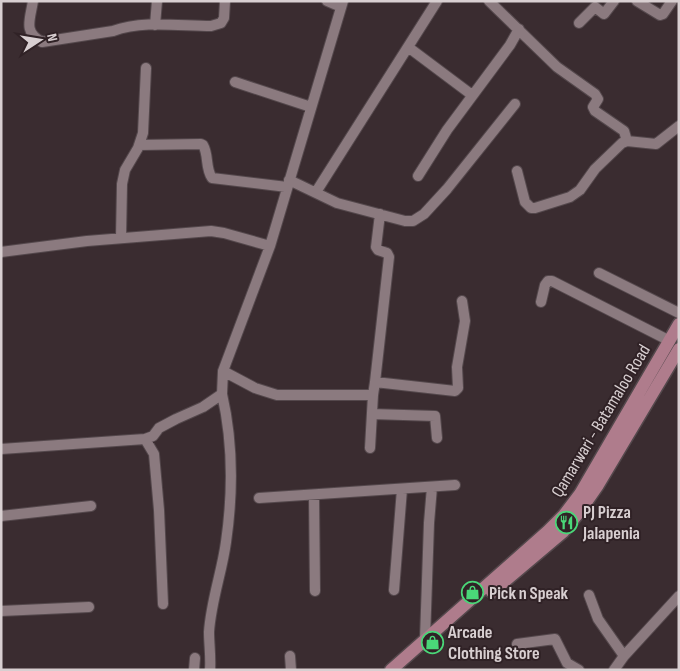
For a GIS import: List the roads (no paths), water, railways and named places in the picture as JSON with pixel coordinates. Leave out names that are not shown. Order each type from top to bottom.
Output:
[{"type":"main road","name":"Qamarwari - Batamaloo Road","points":[[402,670],[563,532],[580,511],[598,485],[674,345],[679,324]]},
{"type":"main road","name":"Qamarwari - Batamaloo Road","points":[[391,670],[564,515],[580,494],[674,345]]},
{"type":"street","points":[[33,1],[30,31],[34,38],[42,42],[112,31],[124,27],[155,25],[211,26],[220,24],[224,18],[226,1]]},
{"type":"street","points":[[155,25],[157,1]]},
{"type":"street","points":[[210,670],[209,632],[226,543],[230,505],[230,455],[228,421],[222,394],[223,371],[270,246],[342,4],[327,1]]},
{"type":"street","points":[[316,192],[437,1]]},
{"type":"street","points":[[489,1],[557,67],[596,94],[598,99],[594,107],[595,111],[624,131],[627,141]]},
{"type":"street","points":[[579,23],[594,7],[604,14],[614,1]]},
{"type":"street","points":[[637,1],[660,15],[663,14],[672,1],[679,5]]},
{"type":"street","points":[[418,176],[447,130],[510,45],[519,29]]},
{"type":"street","points":[[408,47],[472,95]]},
{"type":"street","points":[[121,238],[122,184],[125,170],[144,133],[146,68]]},
{"type":"street","points":[[235,82],[311,107]]},
{"type":"street","points":[[139,145],[201,144],[208,155],[208,171],[212,178],[288,184],[316,192],[338,203],[413,221],[424,214],[447,189],[515,104]]},
{"type":"street","points":[[517,171],[525,202],[531,208],[535,208],[575,194],[595,169],[622,143],[627,141],[656,144],[679,126]]},
{"type":"street","points":[[370,448],[373,395],[389,258],[387,253],[378,250],[376,247],[380,214]]},
{"type":"street","points":[[1,252],[87,241],[211,232],[224,233],[270,246]]},
{"type":"street","points":[[599,273],[679,313]]},
{"type":"street","points":[[541,302],[545,285],[548,282],[552,282],[674,345]]},
{"type":"street","points":[[375,382],[452,391],[457,389],[457,367],[465,321],[462,301]]},
{"type":"street","points":[[223,371],[255,388],[278,395],[373,395]]},
{"type":"street","points":[[1,448],[145,439],[153,436],[159,428],[203,408],[222,394]]},
{"type":"street","points":[[372,414],[435,416],[437,438]]},
{"type":"street","points":[[145,439],[154,454],[159,510],[163,604]]},
{"type":"street","points":[[259,498],[455,485]]},
{"type":"street","points":[[425,640],[432,487]]},
{"type":"street","points":[[394,590],[402,489]]},
{"type":"street","points":[[314,495],[315,591]]},
{"type":"street","points":[[1,516],[91,506]]},
{"type":"street","points":[[589,595],[598,619],[624,656]]},
{"type":"street","points":[[614,670],[624,656],[679,596]]},
{"type":"street","points":[[1,611],[89,607]]},
{"type":"street","points":[[517,644],[555,639],[569,665],[579,670]]},
{"type":"street","points":[[290,656],[291,670]]},
{"type":"street","points":[[194,670],[195,658]]},
{"type":"place","name":"PJ Pizza Jalapenia","points":[[567,522]]},
{"type":"place","name":"Pick n Speak","points":[[473,593]]},
{"type":"place","name":"Arcade Clothing Store","points":[[432,642]]}]
